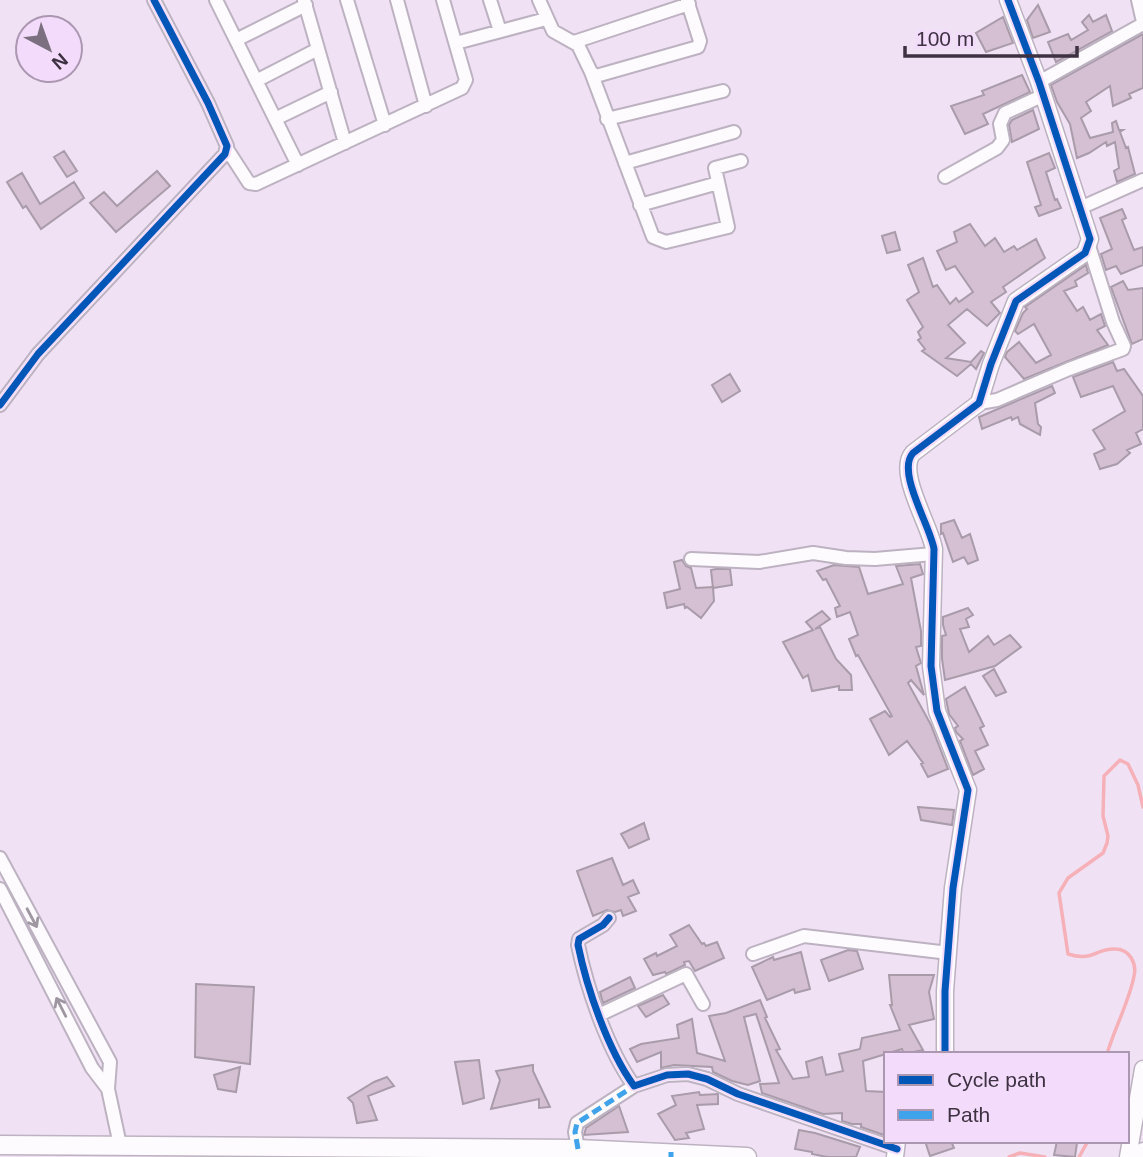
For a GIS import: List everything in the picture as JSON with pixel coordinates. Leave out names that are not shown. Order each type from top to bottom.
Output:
[{"type":"main road","points":[[0,1145],[130,1149],[578,1149],[747,1157]]},
{"type":"street","points":[[154,0],[208,103],[226,151],[249,183],[256,184],[462,88],[466,80],[443,0]]},
{"type":"street","points":[[217,0],[298,165]]},
{"type":"street","points":[[347,0],[385,125]]},
{"type":"street","points":[[397,0],[426,106]]},
{"type":"street","points":[[491,0],[500,31]]},
{"type":"street","points":[[979,403],[1016,301],[1085,253],[1090,239],[1041,88],[1008,0]]},
{"type":"street","points":[[945,177],[998,148],[1003,140],[1000,124],[1005,113],[1143,23],[1138,0]]},
{"type":"street","points":[[543,1],[546,19],[553,31],[574,42],[582,50],[653,237],[666,242],[729,227],[715,168],[741,161]]},
{"type":"street","points":[[574,42],[688,2],[700,41],[695,50],[601,75],[596,76],[591,72]]},
{"type":"street","points":[[236,40],[305,3],[345,143]]},
{"type":"street","points":[[456,43],[546,19]]},
{"type":"street","points":[[256,81],[318,49]]},
{"type":"street","points":[[275,120],[331,92]]},
{"type":"street","points":[[607,119],[723,92]]},
{"type":"street","points":[[625,163],[734,132]]},
{"type":"street","points":[[0,405],[38,354],[226,151]]},
{"type":"street","points":[[1080,208],[1143,180]]},
{"type":"street","points":[[640,205],[718,183]]},
{"type":"street","points":[[946,1052],[945,991],[953,888],[968,790],[937,711],[931,666],[932,538],[908,477],[908,459],[979,403],[997,400],[1124,348],[1089,246]]},
{"type":"street","points":[[691,559],[759,562],[813,553],[875,559],[933,554]]},
{"type":"street","points":[[0,858],[110,1062],[108,1089]]},
{"type":"street","points":[[0,889],[92,1068],[108,1089],[130,1149]]},
{"type":"street","points":[[609,918],[578,942],[580,957],[618,1062],[634,1086]]},
{"type":"street","points":[[753,954],[804,936],[948,953]]},
{"type":"street","points":[[37,961],[51,954]]},
{"type":"street","points":[[599,1015],[686,974],[703,1004]]},
{"type":"street","points":[[1128,1157],[1143,1069]]},
{"type":"street","points":[[578,1149],[575,1132],[577,1123],[634,1086],[667,1075],[688,1074],[896,1149]]},
{"type":"street","points":[[1142,1157],[1143,1151]]},
{"type":"building","points":[[1038,5],[1050,32],[1033,38],[1027,20]]},
{"type":"building","points":[[1089,15],[1093,22],[1106,15],[1112,31],[1056,62],[1048,42],[1068,34],[1071,40],[1088,30],[1082,22]]},
{"type":"building","points":[[1003,17],[1013,43],[986,52],[976,33]]},
{"type":"building","points":[[1143,34],[1143,88],[1129,94],[1131,98],[1113,106],[1110,86],[1086,102],[1091,111],[1081,118],[1090,138],[1113,132],[1112,123],[1116,121],[1119,130],[1123,130],[1120,132],[1126,148],[1128,147],[1135,174],[1117,182],[1114,171],[1119,168],[1115,142],[1107,146],[1106,142],[1077,158],[1070,124],[1051,85]]},
{"type":"building","points":[[1022,75],[1030,92],[983,114],[988,124],[965,134],[951,106],[984,95],[982,91]]},
{"type":"building","points":[[1033,110],[1039,129],[1012,142],[1009,125],[1012,120]]},
{"type":"building","points":[[64,151],[77,171],[67,177],[54,157]]},
{"type":"building","points":[[1049,153],[1055,168],[1046,172],[1055,200],[1057,199],[1061,208],[1039,216],[1035,207],[1041,205],[1027,162]]},
{"type":"building","points":[[157,171],[170,186],[116,232],[90,203],[104,192],[117,206]]},
{"type":"building","points":[[22,173],[40,204],[74,182],[84,198],[41,229],[26,206],[23,208],[7,182]]},
{"type":"building","points":[[1122,209],[1126,218],[1122,220],[1134,250],[1143,247],[1143,265],[1121,274],[1116,266],[1106,270],[1101,254],[1112,249],[1100,218]]},
{"type":"building","points":[[970,224],[985,246],[995,238],[1004,252],[1014,246],[1017,250],[1036,239],[1045,258],[1003,287],[1006,292],[991,302],[1000,313],[987,326],[967,309],[948,325],[965,343],[946,358],[971,362],[981,351],[984,353],[976,369],[971,364],[957,376],[922,351],[925,349],[918,340],[921,338],[918,332],[923,327],[907,300],[919,292],[908,265],[923,258],[933,287],[937,285],[950,304],[956,298],[959,302],[973,292],[955,266],[946,270],[937,251],[957,242],[954,232]]},
{"type":"building","points":[[895,232],[900,250],[887,253],[882,236]]},
{"type":"building","points":[[1086,265],[1088,273],[1075,281],[1077,286],[1064,291],[1077,311],[1083,307],[1090,320],[1101,314],[1105,326],[1097,330],[1108,345],[1024,379],[1005,357],[1007,352],[1019,342],[1036,363],[1051,355],[1034,324],[1018,334],[1015,331],[1027,309],[1025,307]]},
{"type":"building","points":[[1123,281],[1128,290],[1143,288],[1143,339],[1132,344],[1111,287]]},
{"type":"building","points":[[1113,362],[1117,371],[1124,369],[1143,396],[1143,429],[1136,433],[1141,444],[1127,450],[1130,453],[1117,464],[1100,469],[1094,454],[1105,449],[1093,430],[1125,411],[1113,386],[1081,397],[1073,377]]},
{"type":"building","points":[[730,374],[740,391],[722,402],[712,385]]},
{"type":"building","points":[[1052,386],[1055,393],[1035,403],[1038,424],[1041,427],[1040,435],[1020,424],[1018,417],[1012,420],[1011,417],[982,429],[979,417]]},
{"type":"building","points":[[954,520],[962,538],[970,534],[978,560],[968,564],[964,557],[953,562],[943,533],[941,534],[941,524]]},
{"type":"building","points":[[682,560],[691,568],[696,588],[713,587],[714,601],[701,618],[685,608],[684,604],[667,608],[664,593],[680,589],[674,562]]},
{"type":"building","points":[[920,564],[923,574],[911,578],[921,631],[921,646],[916,647],[921,663],[916,666],[924,695],[911,680],[908,683],[931,725],[948,769],[928,777],[921,764],[923,763],[907,741],[889,755],[870,719],[885,711],[892,716],[858,655],[856,656],[849,639],[858,635],[850,612],[837,617],[835,608],[840,606],[826,579],[823,580],[817,571],[834,565],[859,567],[868,594],[903,584],[896,566]]},
{"type":"building","points":[[730,569],[732,585],[713,588],[711,570]]},
{"type":"building","points":[[968,608],[973,615],[966,619],[969,627],[960,629],[969,652],[988,636],[994,645],[1010,635],[1021,647],[995,666],[945,680],[942,636],[946,635],[943,617]]},
{"type":"building","points":[[822,611],[830,619],[815,629],[820,627],[836,659],[851,675],[852,690],[839,690],[839,686],[812,691],[808,675],[803,678],[783,642],[813,630],[806,622]]},
{"type":"building","points":[[994,669],[1006,692],[996,696],[983,676]]},
{"type":"building","points":[[965,687],[984,726],[980,728],[988,745],[975,751],[984,769],[973,775],[960,741],[963,739],[956,732],[955,728],[958,726],[949,714],[946,699]]},
{"type":"building","points":[[918,807],[954,810],[952,825],[921,820]]},
{"type":"building","points":[[644,823],[649,839],[629,848],[621,834]]},
{"type":"building","points":[[612,858],[623,885],[633,880],[639,893],[628,897],[636,911],[623,916],[621,910],[607,910],[593,916],[577,871]]},
{"type":"building","points":[[689,925],[702,944],[706,946],[717,942],[724,958],[695,971],[689,961],[666,974],[653,975],[644,959],[677,946],[670,935]]},
{"type":"building","points":[[848,950],[857,951],[863,969],[829,981],[821,960]]},
{"type":"building","points":[[801,952],[810,989],[795,993],[794,989],[767,1000],[752,967],[773,957],[774,960]]},
{"type":"building","points":[[889,975],[934,975],[929,992],[934,1019],[909,1025],[923,1050],[884,1052],[884,1055],[863,1061],[866,1091],[884,1092],[884,1135],[861,1127],[861,1124],[842,1121],[842,1113],[823,1114],[762,1093],[760,1084],[779,1083],[756,1014],[744,1017],[760,1081],[748,1085],[713,1072],[712,1067],[674,1065],[661,1068],[661,1052],[637,1062],[630,1049],[641,1044],[679,1038],[677,1025],[692,1019],[697,1053],[725,1061],[709,1016],[726,1013],[760,1000],[767,1017],[765,1018],[780,1049],[776,1050],[793,1079],[809,1077],[806,1062],[822,1057],[826,1075],[843,1071],[839,1054],[860,1049],[862,1038],[900,1030],[892,1005]]},
{"type":"building","points":[[630,977],[635,988],[603,1003],[600,992]]},
{"type":"building","points":[[196,984],[254,987],[250,1064],[195,1057]]},
{"type":"building","points":[[663,995],[669,1004],[646,1017],[638,1006]]},
{"type":"building","points":[[479,1060],[484,1098],[463,1104],[455,1062]]},
{"type":"building","points":[[533,1065],[533,1071],[550,1107],[539,1108],[539,1099],[491,1109],[500,1080],[496,1071]]},
{"type":"building","points":[[240,1067],[236,1092],[218,1089],[214,1075]]},
{"type":"building","points":[[387,1077],[394,1086],[368,1096],[377,1120],[357,1123],[353,1103],[348,1098]]},
{"type":"building","points":[[699,1092],[700,1095],[718,1094],[718,1104],[697,1105],[704,1129],[686,1133],[689,1138],[675,1140],[658,1114],[676,1105],[672,1096]]},
{"type":"building","points":[[619,1106],[628,1132],[584,1135],[586,1128]]},
{"type":"building","points":[[799,1130],[860,1147],[856,1157],[812,1154],[795,1149]]},
{"type":"building","points":[[926,1143],[952,1143],[954,1148],[930,1156]]},
{"type":"building","points":[[1057,1143],[1077,1143],[1075,1157],[1054,1155]]},
{"type":"waterway","points":[[1108,1052],[1132,985],[1135,971],[1133,962],[1128,954],[1115,949],[1103,950],[1089,956],[1068,954],[1059,893],[1068,878],[1103,853],[1108,836],[1103,816],[1104,776],[1120,760],[1128,764],[1138,785],[1143,807]]},
{"type":"waterway","points":[[1079,1157],[1087,1143]]},
{"type":"waterway","points":[[1009,1157],[1020,1153],[1045,1157]]},
{"type":"marked path","points":[[578,1149],[575,1132],[577,1123],[634,1086]]},
{"type":"marked path","points":[[671,1152],[671,1157]]},
{"type":"cycle path","points":[[0,405],[38,354],[225,154],[227,146],[208,103],[154,0]]},
{"type":"cycle path","points":[[945,1052],[945,991],[953,888],[968,790],[937,711],[931,666],[934,549],[911,485],[909,462],[913,453],[979,403],[1016,301],[1085,253],[1090,239],[1039,82],[1008,0]]},
{"type":"cycle path","points":[[609,918],[603,925],[579,939],[578,945],[600,1018],[616,1055],[634,1086],[667,1075],[688,1074],[897,1149]]}]
